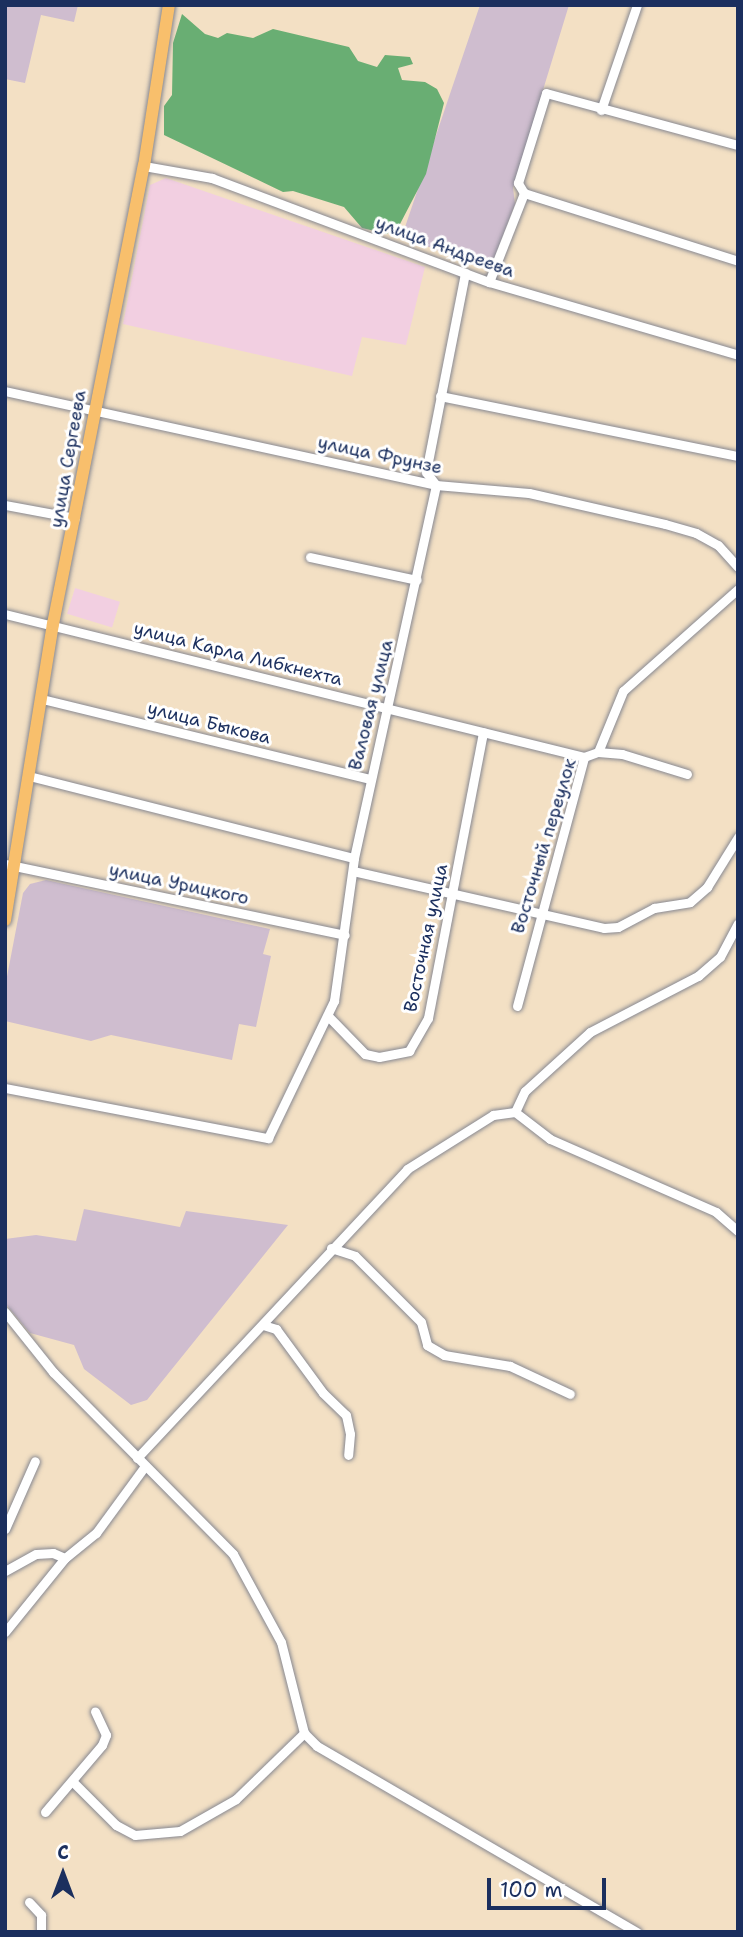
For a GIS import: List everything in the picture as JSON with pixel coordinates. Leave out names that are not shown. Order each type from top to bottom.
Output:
[{"type":"main road","name":"улица Сергеева","points":[[5,920],[10,865],[29,776],[53,624],[144,166],[169,5]]},
{"type":"street","points":[[601,110],[637,5]]},
{"type":"street","points":[[738,145],[546,93],[518,183],[524,192],[738,261]]},
{"type":"street","name":"улица Андреева","points":[[144,166],[212,178],[489,282],[738,355]]},
{"type":"street","points":[[489,282],[524,192]]},
{"type":"street","name":"Валовая улица","points":[[5,1088],[268,1138],[328,1016],[345,935],[354,858],[369,779],[417,580],[436,485],[426,472],[465,273]]},
{"type":"street","name":"улица Фрунзе","points":[[5,391],[436,485],[529,493],[675,527],[718,545],[738,567]]},
{"type":"street","points":[[440,396],[738,456]]},
{"type":"street","points":[[5,505],[75,518]]},
{"type":"street","points":[[310,557],[417,580]]},
{"type":"street","name":"Восточный переулок","points":[[517,1006],[540,911],[584,757],[598,752],[623,691],[738,589]]},
{"type":"street","name":"улица Карла Либкнехта","points":[[5,614],[584,757]]},
{"type":"street","name":"улица Быкова","points":[[42,699],[369,779]]},
{"type":"street","name":"Восточная улица","points":[[328,1016],[365,1054],[397,1057],[409,1051],[428,1018],[483,732]]},
{"type":"street","points":[[598,752],[622,754],[687,774]]},
{"type":"street","points":[[29,776],[354,858]]},
{"type":"street","points":[[353,871],[540,911],[604,928],[618,927],[654,908],[690,902],[706,887],[738,837]]},
{"type":"street","name":"улица Урицкого","points":[[10,865],[345,935]]},
{"type":"street","points":[[515,1112],[525,1091],[590,1032],[706,970],[720,957],[738,923]]},
{"type":"street","points":[[137,1458],[407,1169],[493,1115],[515,1112],[550,1139],[716,1212],[738,1231]]},
{"type":"street","points":[[331,1248],[355,1256],[421,1322],[427,1345],[444,1355],[510,1366],[570,1394]]},
{"type":"street","points":[[5,1312],[53,1372],[233,1554],[281,1642],[304,1733],[317,1746],[637,1932]]},
{"type":"street","points":[[263,1325],[276,1329],[323,1393],[346,1415],[350,1433],[348,1455]]},
{"type":"street","points":[[5,1529],[35,1461]]},
{"type":"street","points":[[5,1632],[65,1558],[96,1533],[145,1466]]},
{"type":"street","points":[[5,1571],[36,1554],[53,1553],[65,1558]]},
{"type":"street","points":[[45,1812],[73,1782],[106,1735],[94,1711]]},
{"type":"street","points":[[73,1782],[116,1825],[135,1835],[180,1830],[236,1799],[304,1733]]},
{"type":"street","points":[[29,1902],[41,1915],[41,1932]]},
{"type":"shaded area","points":[[5,5],[78,5],[74,22],[41,15],[25,83],[5,79]]},
{"type":"shaded area","points":[[480,5],[569,5],[513,188],[515,204],[493,261],[476,266],[402,236]]},
{"type":"shaded area","points":[[166,178],[425,267],[406,345],[362,337],[352,376],[123,324],[150,185]]},
{"type":"shaded area","points":[[75,588],[120,602],[112,628],[67,614]]},
{"type":"shaded area","points":[[46,880],[270,929],[263,954],[271,956],[256,1027],[239,1024],[232,1060],[111,1035],[91,1041],[5,1021],[5,987],[23,893],[30,884]]},
{"type":"shaded area","points":[[84,1209],[180,1227],[186,1211],[288,1225],[147,1400],[131,1405],[84,1369],[74,1345],[30,1333],[5,1303],[5,1239],[36,1235],[76,1241]]},
{"type":"green space","points":[[182,14],[205,34],[218,38],[227,33],[253,38],[273,29],[349,47],[358,61],[377,67],[385,55],[410,57],[413,64],[398,68],[402,80],[425,82],[437,89],[444,103],[426,174],[400,224],[387,234],[362,228],[344,207],[293,191],[283,192],[164,135],[164,106],[172,95],[173,43]]}]
